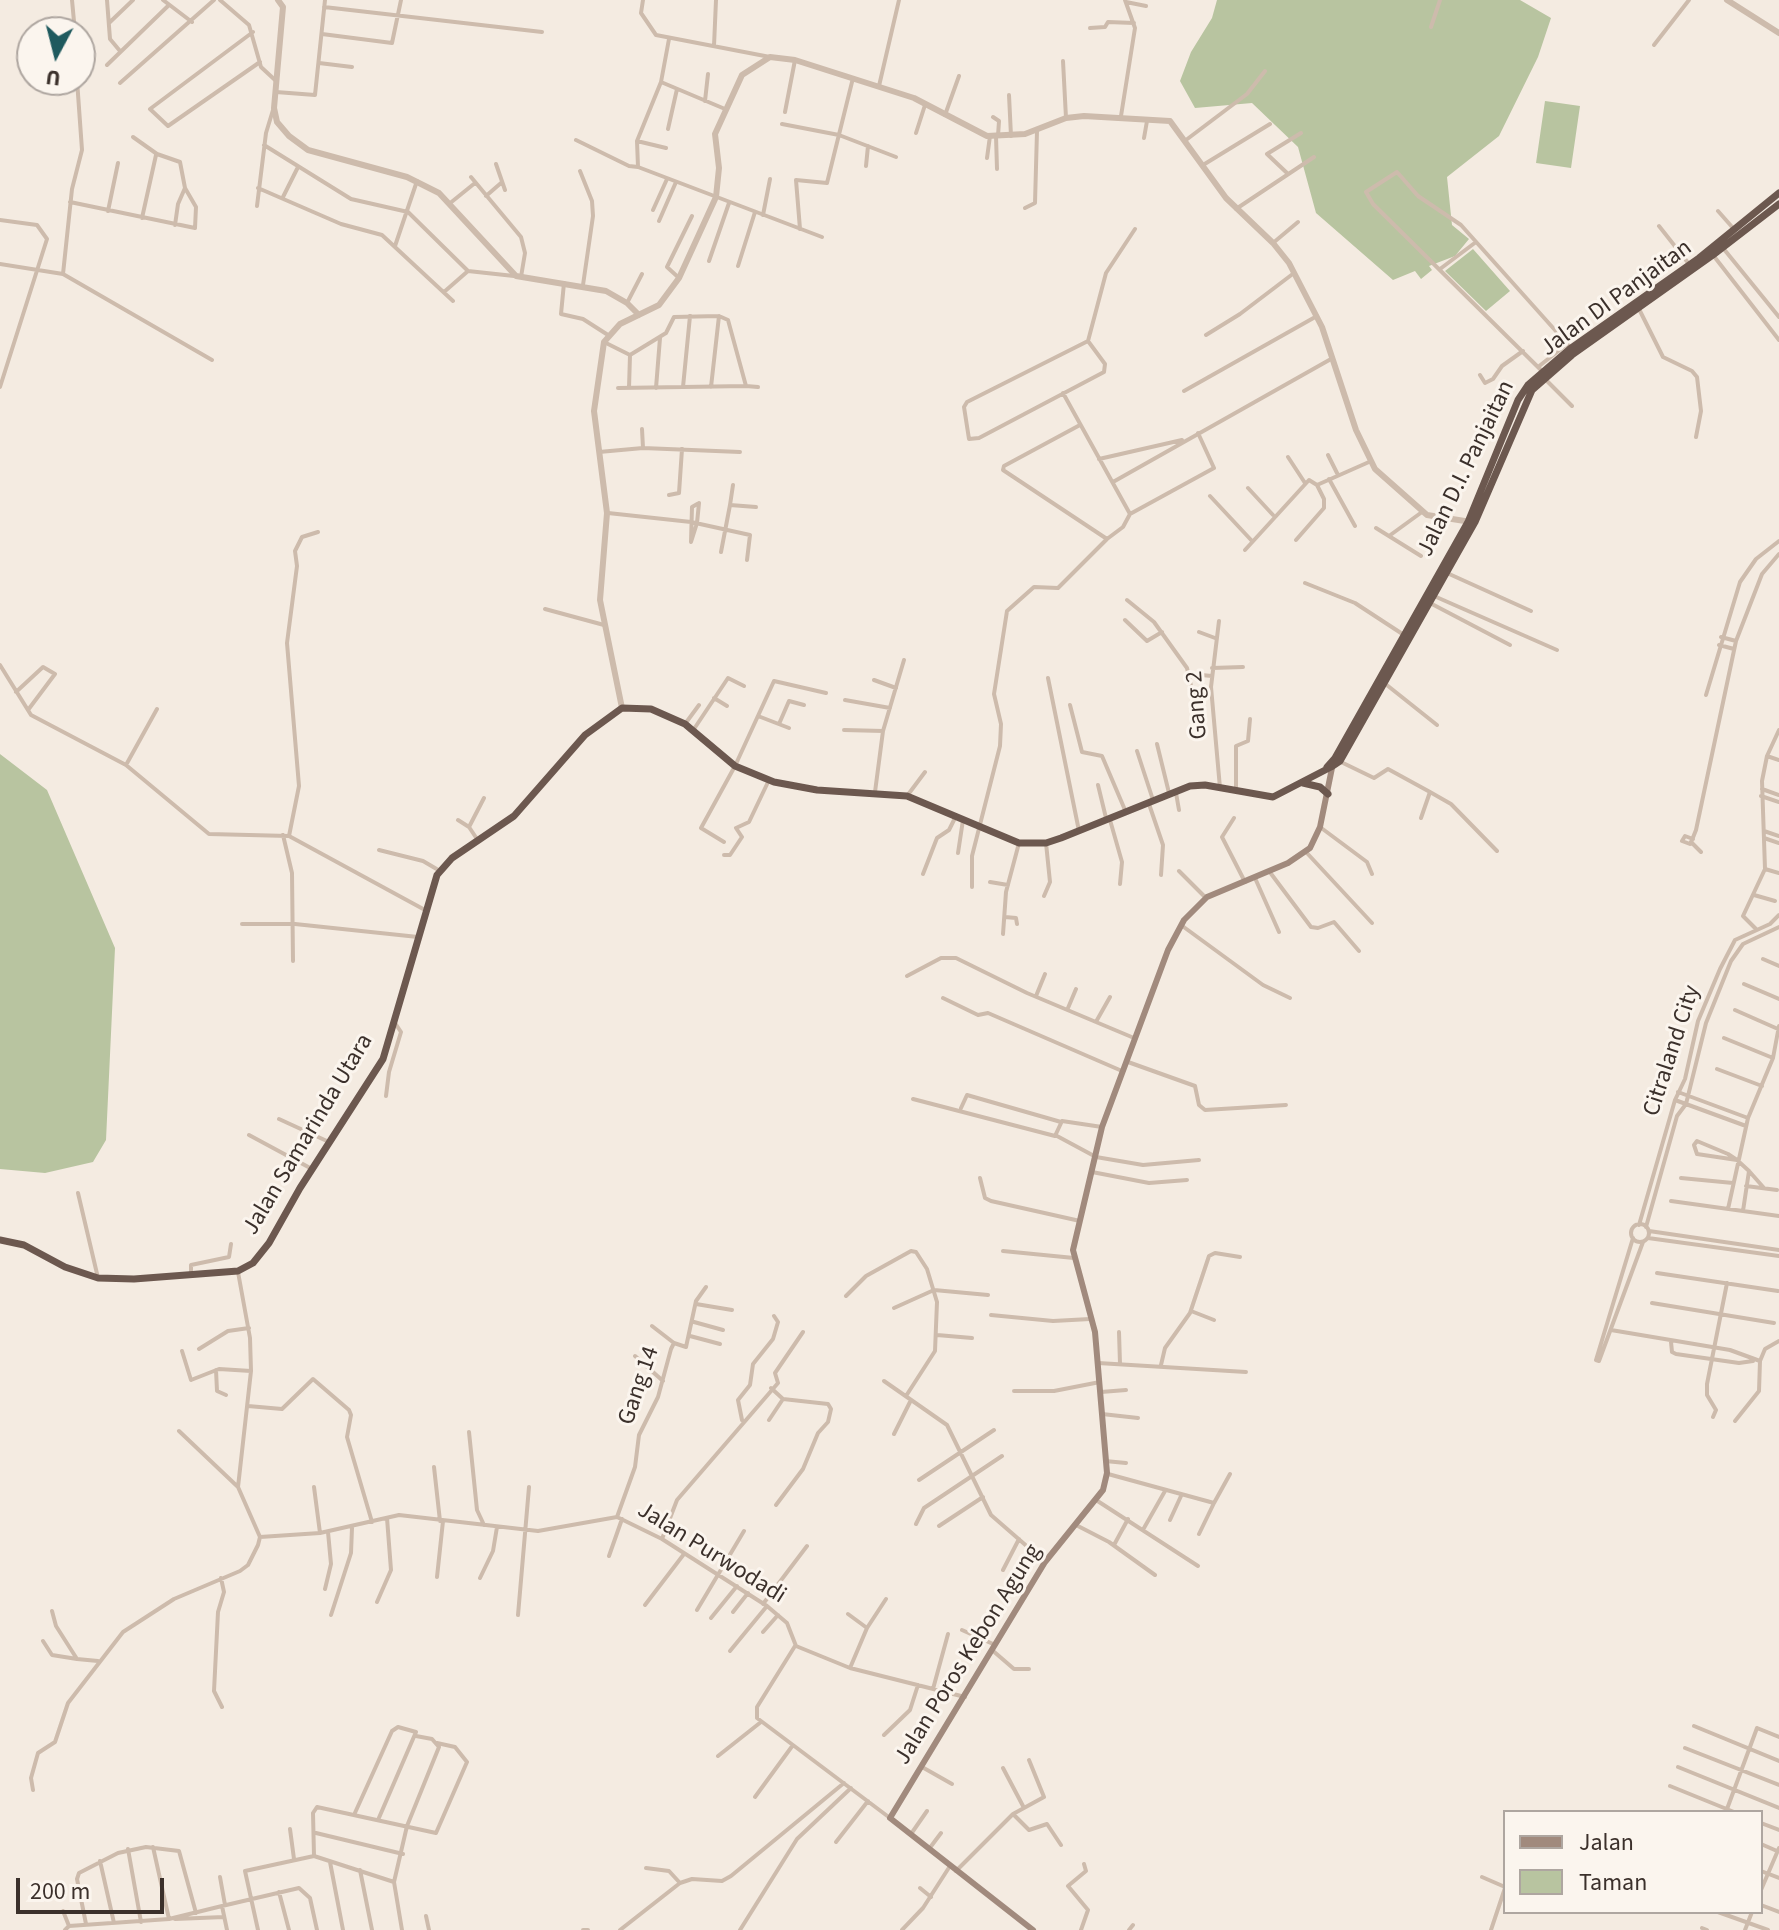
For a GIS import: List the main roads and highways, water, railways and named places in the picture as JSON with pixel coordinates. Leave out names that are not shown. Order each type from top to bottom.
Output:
[{"type":"highway","points":[[1721,245],[1779,193]]},
{"type":"highway","points":[[1721,245],[1779,204]]},
{"type":"highway","name":"Jalan DI Panjaitan","points":[[1335,761],[1421,611],[1447,573],[1528,396],[1542,373],[1721,245]]},
{"type":"highway","name":"Jalan D.I. Panjaitan","points":[[1542,373],[1569,346],[1636,306],[1689,264],[1711,253]]},
{"type":"highway","name":"Jalan D.I. Panjaitan","points":[[1335,761],[1471,522]]},
{"type":"highway","name":"Jalan Samarinda Utara","points":[[0,1240],[24,1245],[65,1267],[98,1278],[238,1271],[253,1263],[269,1243],[312,1169],[383,1059],[440,871],[452,858],[514,816],[596,724],[622,708],[651,709],[685,724],[735,766],[769,780],[817,790],[907,796],[1019,843],[1046,843],[1125,810],[1197,785],[1273,797],[1303,783]]},
{"type":"highway","points":[[1303,783],[1335,761]]},
{"type":"highway","points":[[1303,783],[1320,787],[1328,794]]},
{"type":"main road","points":[[1328,794],[1335,761]]},
{"type":"main road","name":"Jalan Poros Kebon Agung","points":[[1033,1930],[890,1818],[966,1697],[992,1646],[1045,1562],[1096,1500],[1107,1473],[1092,1318],[1074,1258],[1102,1127],[1162,964],[1181,925],[1206,898],[1269,871],[1306,851],[1314,843],[1328,794]]}]
